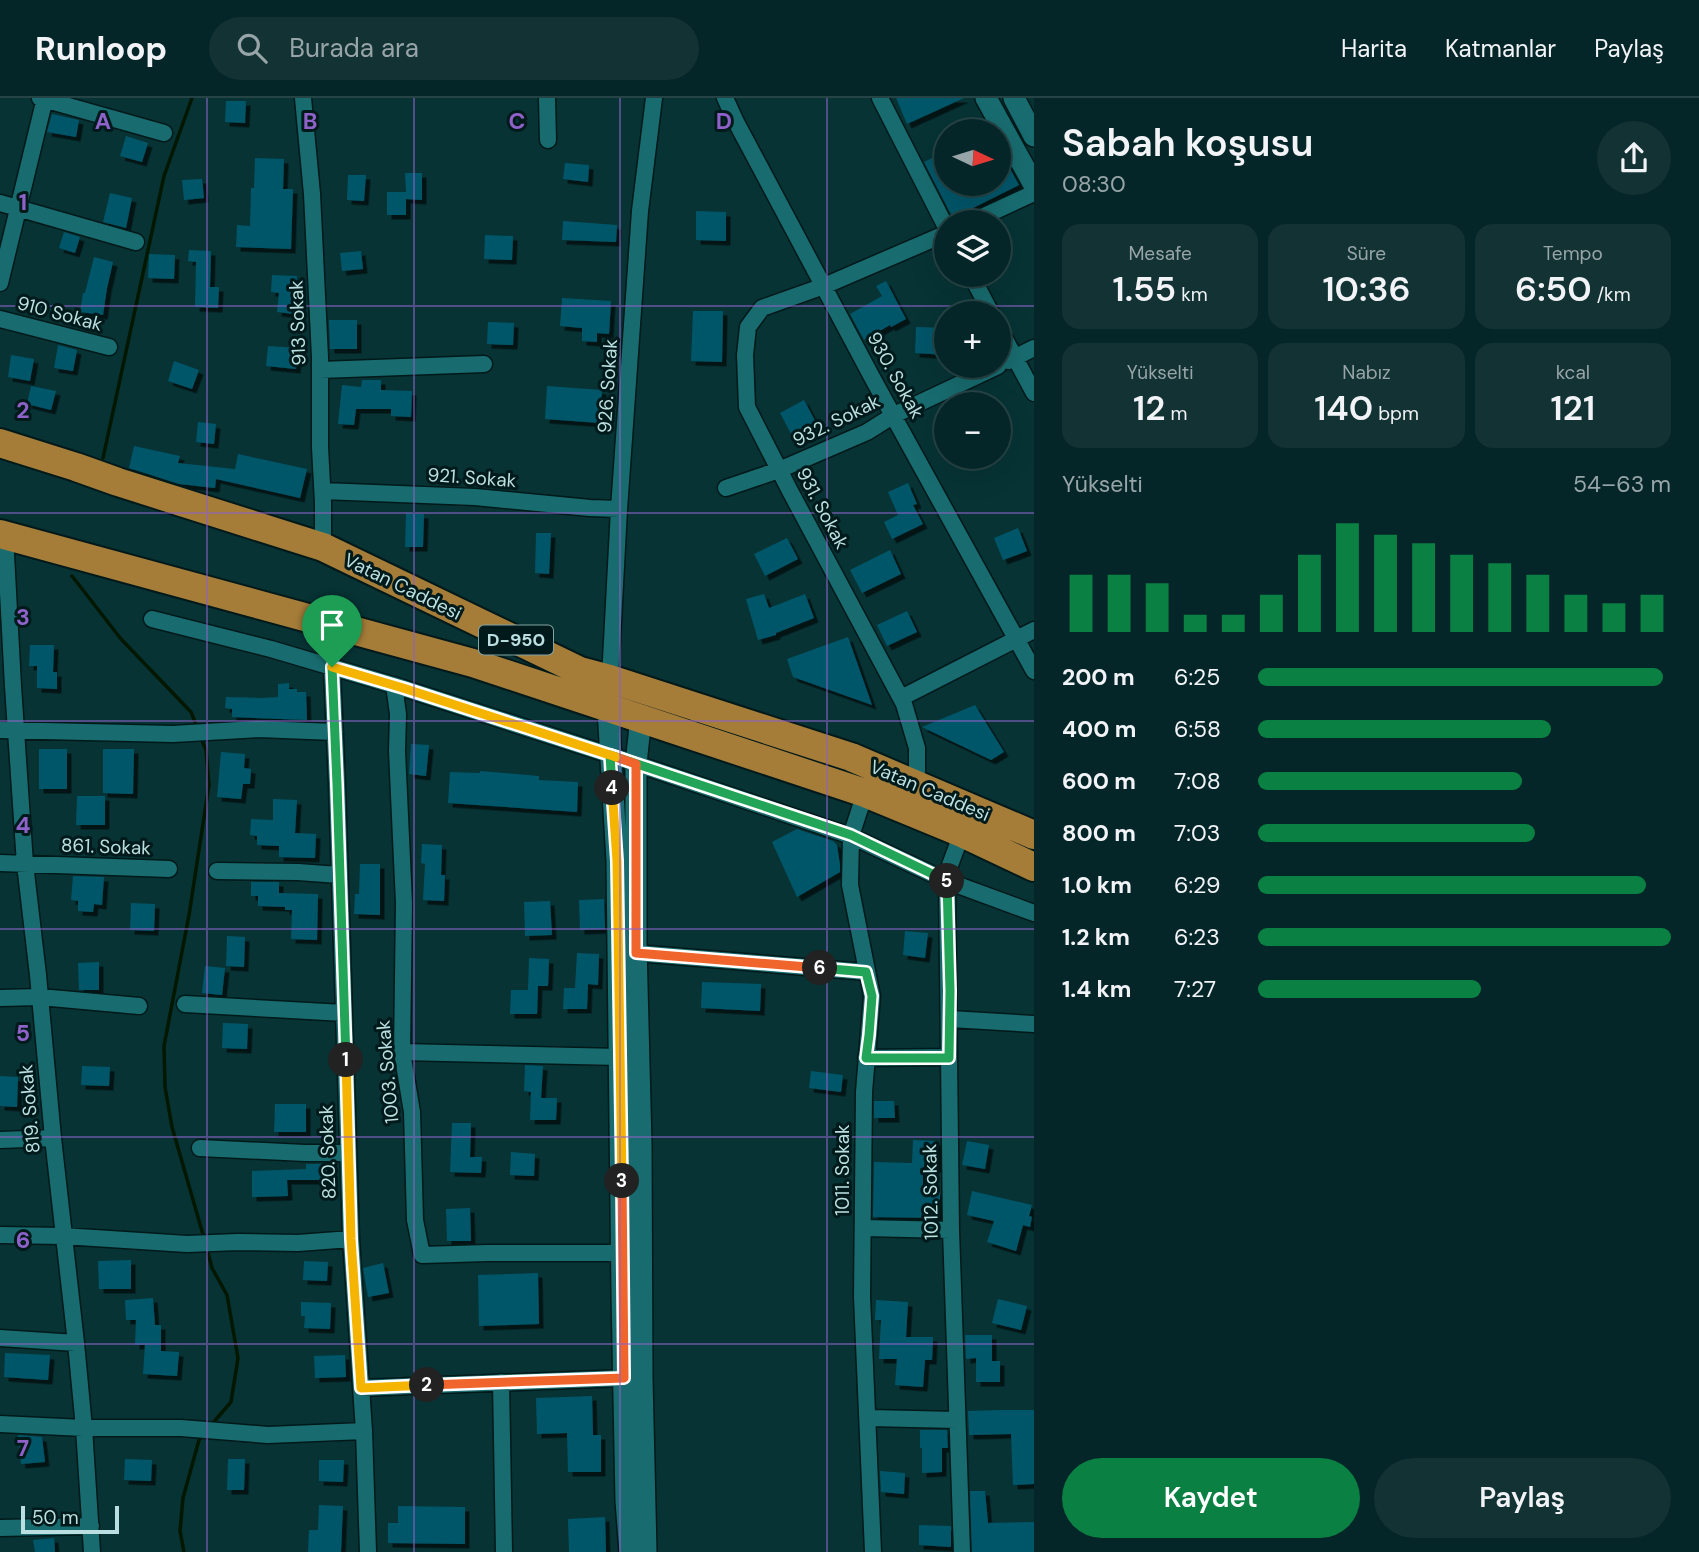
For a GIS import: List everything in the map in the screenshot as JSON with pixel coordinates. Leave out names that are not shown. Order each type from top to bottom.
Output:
[{"type":"highway","name":"Vatan Caddesi","points":[[0,443],[323,547],[580,671],[610,678],[851,757],[1034,835]]},
{"type":"highway","name":"Vatan Caddesi","points":[[3,535],[473,663],[865,793],[1034,866]]},
{"type":"street","points":[[0,283],[43,98],[164,133]]},
{"type":"street","name":"913 Sokak","points":[[303,98],[312,194],[320,370],[323,547]]},
{"type":"street","points":[[547,98],[548,140]]},
{"type":"street","name":"926. Sokak","points":[[610,678],[640,211],[654,98]]},
{"type":"street","name":"930. Sokak","points":[[725,98],[1034,671]]},
{"type":"street","points":[[880,98],[936,210]]},
{"type":"street","points":[[986,98],[1034,185]]},
{"type":"street","points":[[1014,98],[1034,136]]},
{"type":"street","points":[[996,210],[1034,192]]},
{"type":"street","points":[[0,203],[136,242]]},
{"type":"street","name":"931. Sokak","points":[[917,785],[917,748],[904,704],[747,407],[745,355],[748,327],[762,308],[824,286],[934,237]]},
{"type":"street","name":"910 Sokak","points":[[0,319],[109,347]]},
{"type":"street","name":"932. Sokak","points":[[1011,360],[1034,348]]},
{"type":"street","points":[[1011,350],[1034,393]]},
{"type":"street","points":[[320,370],[484,364]]},
{"type":"street","name":"932. Sokak","points":[[726,488],[779,470],[867,432],[894,415],[972,378]]},
{"type":"street","name":"921. Sokak","points":[[323,491],[475,497],[590,509],[620,509]]},
{"type":"street","name":"819. Sokak","points":[[3,535],[8,730],[40,997],[76,1343],[92,1552]]},
{"type":"street","points":[[152,619],[271,649],[394,685],[851,835],[947,881],[1034,913]]},
{"type":"street","name":"820. Sokak","points":[[330,624],[351,1239],[364,1431],[368,1552]]},
{"type":"street","points":[[901,698],[1034,631]]},
{"type":"street","name":"1003. Sokak","points":[[394,685],[398,715],[397,751],[404,903],[402,1052],[412,1111],[415,1220],[422,1255],[622,1253]]},
{"type":"street","points":[[608,708],[617,861],[626,1502],[630,1552]]},
{"type":"street","points":[[641,718],[636,764],[636,953],[646,1552]]},
{"type":"street","points":[[8,730],[173,734],[258,729],[335,732]]},
{"type":"street","name":"1011. Sokak","points":[[865,793],[851,835],[850,885],[872,996],[864,1092],[863,1297],[873,1552]]},
{"type":"street","name":"1012. Sokak","points":[[962,833],[947,881],[951,1230],[962,1552]]},
{"type":"street","name":"861. Sokak","points":[[0,863],[169,869]]},
{"type":"street","points":[[217,871],[340,875]]},
{"type":"street","points":[[636,953],[866,972]]},
{"type":"street","points":[[0,998],[40,997],[139,1006]]},
{"type":"street","points":[[185,1004],[344,1013]]},
{"type":"street","points":[[950,1019],[1034,1024]]},
{"type":"street","points":[[402,1052],[620,1057]]},
{"type":"street","points":[[866,1058],[949,1058]]},
{"type":"street","points":[[0,1140],[53,1138]]},
{"type":"street","points":[[200,1148],[348,1153]]},
{"type":"street","points":[[863,1228],[951,1230]]},
{"type":"street","points":[[0,1235],[187,1244],[298,1244],[351,1239]]},
{"type":"street","points":[[0,1338],[76,1343]]},
{"type":"street","points":[[361,1388],[624,1378]]},
{"type":"street","points":[[501,1382],[504,1552]]},
{"type":"street","points":[[869,1418],[957,1419]]},
{"type":"street","points":[[0,1424],[84,1428],[181,1428],[268,1435],[364,1431]]},
{"type":"street","points":[[0,1528],[90,1527]]},
{"type":"building","points":[[896,98],[964,98],[907,124]]},
{"type":"building","points":[[226,101],[246,101],[245,123],[225,122]]},
{"type":"building","points":[[52,114],[79,120],[76,137],[47,132]]},
{"type":"building","points":[[126,136],[148,143],[142,162],[120,156]]},
{"type":"building","points":[[934,157],[934,181],[924,162]]},
{"type":"building","points":[[255,158],[284,159],[283,189],[293,189],[291,249],[236,247],[237,225],[250,226]]},
{"type":"building","points":[[565,163],[589,165],[588,182],[563,179]]},
{"type":"building","points":[[1012,172],[1019,185],[1012,188]]},
{"type":"building","points":[[405,173],[422,173],[422,200],[406,199],[406,215],[387,215],[387,192],[406,192]]},
{"type":"building","points":[[348,175],[366,175],[364,201],[347,200]]},
{"type":"building","points":[[202,179],[204,198],[184,200],[182,180]]},
{"type":"building","points":[[110,193],[132,198],[126,228],[103,222]]},
{"type":"building","points":[[942,196],[997,196],[969,210],[949,210]]},
{"type":"building","points":[[696,211],[726,212],[726,241],[696,240]]},
{"type":"building","points":[[563,221],[617,225],[616,242],[562,240]]},
{"type":"building","points":[[64,232],[80,237],[75,253],[59,248]]},
{"type":"building","points":[[485,235],[513,236],[512,260],[484,259]]},
{"type":"building","points":[[189,250],[211,251],[210,287],[219,287],[218,308],[195,307],[196,262],[188,261]]},
{"type":"building","points":[[361,251],[363,269],[342,271],[340,253]]},
{"type":"building","points":[[149,254],[175,255],[174,279],[148,278]]},
{"type":"building","points":[[94,257],[113,262],[103,315],[80,312]]},
{"type":"building","points":[[272,275],[297,276],[294,314],[277,312],[279,293],[271,292]]},
{"type":"building","points":[[886,281],[906,319],[864,340],[850,314],[882,296],[876,286]]},
{"type":"building","points":[[562,298],[611,301],[609,334],[597,333],[597,342],[582,341],[582,328],[560,326]]},
{"type":"building","points":[[693,311],[723,311],[722,362],[691,361]]},
{"type":"building","points":[[329,320],[357,320],[357,349],[330,349]]},
{"type":"building","points":[[488,322],[514,323],[513,345],[487,344]]},
{"type":"building","points":[[916,327],[934,328],[934,354],[915,353]]},
{"type":"building","points":[[58,345],[77,350],[73,371],[54,368]]},
{"type":"building","points":[[268,346],[298,348],[296,369],[266,366]]},
{"type":"building","points":[[11,355],[34,359],[30,381],[8,377]]},
{"type":"building","points":[[174,361],[199,370],[192,389],[168,381]]},
{"type":"building","points":[[362,380],[381,380],[381,390],[412,391],[411,417],[391,416],[391,409],[356,409],[354,425],[338,424],[342,385],[361,387]]},
{"type":"building","points":[[31,386],[56,391],[51,410],[27,404]]},
{"type":"building","points":[[547,386],[602,390],[600,423],[545,419]]},
{"type":"building","points":[[804,400],[820,430],[796,443],[780,413]]},
{"type":"building","points":[[198,422],[216,424],[214,444],[196,442]]},
{"type":"building","points":[[134,446],[180,456],[178,463],[235,469],[238,454],[307,469],[300,498],[216,479],[215,488],[179,484],[129,468]]},
{"type":"building","points":[[908,483],[917,504],[913,505],[923,524],[892,539],[884,522],[898,515],[888,492]]},
{"type":"building","points":[[406,513],[424,514],[423,547],[405,547]]},
{"type":"building","points":[[1018,528],[1027,551],[1003,560],[994,538]]},
{"type":"building","points":[[536,533],[551,533],[549,574],[535,573]]},
{"type":"building","points":[[787,538],[798,559],[765,576],[754,554]]},
{"type":"building","points":[[890,550],[901,574],[862,593],[850,570]]},
{"type":"building","points":[[764,594],[769,608],[805,594],[814,618],[758,640],[746,599]]},
{"type":"building","points":[[907,611],[917,632],[887,646],[877,625]]},
{"type":"building","points":[[848,637],[872,705],[793,677],[787,659]]},
{"type":"building","points":[[30,645],[54,645],[53,672],[57,672],[57,689],[37,688],[37,666],[29,666]]},
{"type":"building","points":[[289,683],[289,689],[306,692],[307,720],[232,717],[232,709],[225,708],[226,697],[278,697],[278,684]]},
{"type":"building","points":[[975,705],[1004,752],[991,760],[922,727]]},
{"type":"building","points":[[411,744],[429,745],[426,776],[409,774]]},
{"type":"building","points":[[39,749],[67,749],[67,789],[39,789]]},
{"type":"building","points":[[103,749],[134,749],[133,794],[103,793]]},
{"type":"building","points":[[221,752],[245,754],[244,768],[251,769],[250,784],[243,784],[241,799],[217,797]]},
{"type":"building","points":[[480,771],[539,776],[539,780],[578,782],[577,812],[448,803],[450,772]]},
{"type":"building","points":[[77,796],[105,796],[105,825],[76,825]]},
{"type":"building","points":[[273,799],[297,800],[295,833],[316,834],[315,858],[279,857],[279,846],[257,845],[257,836],[250,835],[251,819],[273,820]]},
{"type":"building","points":[[797,829],[833,841],[837,845],[840,872],[797,897],[772,842]]},
{"type":"building","points":[[422,844],[442,845],[444,901],[423,900],[425,864],[421,863]]},
{"type":"building","points":[[360,864],[380,864],[380,915],[354,914],[355,894],[359,894]]},
{"type":"building","points":[[73,876],[104,877],[102,905],[94,904],[93,912],[78,911],[78,901],[71,900]]},
{"type":"building","points":[[251,882],[279,882],[279,893],[318,894],[317,940],[291,939],[292,910],[285,910],[285,907],[258,906],[258,896],[251,896]]},
{"type":"building","points":[[604,899],[605,929],[580,930],[579,900]]},
{"type":"building","points":[[550,901],[552,935],[525,936],[524,902]]},
{"type":"building","points":[[131,903],[155,904],[154,931],[130,930]]},
{"type":"building","points":[[905,931],[928,933],[925,958],[903,955]]},
{"type":"building","points":[[227,936],[245,937],[244,967],[226,966]]},
{"type":"building","points":[[577,953],[599,954],[598,985],[588,984],[587,1009],[563,1009],[564,988],[575,988]]},
{"type":"building","points":[[529,958],[549,959],[548,986],[538,986],[537,1014],[510,1014],[511,990],[528,990]]},
{"type":"building","points":[[99,962],[99,990],[79,990],[78,963]]},
{"type":"building","points":[[205,966],[225,968],[222,995],[202,993]]},
{"type":"building","points":[[702,982],[761,984],[760,1011],[701,1008]]},
{"type":"building","points":[[223,1023],[248,1024],[247,1049],[222,1048]]},
{"type":"building","points":[[525,1065],[543,1066],[541,1098],[557,1098],[556,1120],[530,1120],[531,1092],[524,1091]]},
{"type":"building","points":[[82,1066],[110,1067],[109,1086],[81,1085]]},
{"type":"building","points":[[811,1071],[843,1075],[841,1092],[809,1088]]},
{"type":"building","points":[[0,1076],[18,1077],[17,1107],[0,1106]]},
{"type":"building","points":[[874,1101],[894,1101],[895,1118],[874,1118]]},
{"type":"building","points":[[275,1104],[306,1104],[306,1132],[274,1132]]},
{"type":"building","points":[[452,1123],[471,1123],[470,1157],[482,1157],[481,1173],[450,1172]]},
{"type":"building","points":[[913,1140],[938,1141],[937,1168],[923,1167],[923,1191],[940,1191],[940,1218],[873,1217],[874,1162],[912,1163]]},
{"type":"building","points":[[967,1141],[989,1145],[985,1169],[962,1165]]},
{"type":"building","points":[[511,1152],[535,1154],[534,1176],[510,1175]]},
{"type":"building","points":[[306,1164],[327,1164],[327,1180],[287,1180],[288,1196],[252,1197],[252,1171],[306,1169]]},
{"type":"building","points":[[972,1191],[1032,1205],[1030,1227],[1023,1225],[1016,1251],[987,1242],[994,1221],[967,1215]]},
{"type":"building","points":[[470,1208],[471,1241],[447,1241],[446,1209]]},
{"type":"building","points":[[131,1260],[131,1289],[99,1289],[98,1261]]},
{"type":"building","points":[[304,1261],[328,1262],[327,1281],[303,1280]]},
{"type":"building","points":[[383,1263],[389,1293],[368,1297],[363,1268]]},
{"type":"building","points":[[538,1273],[539,1324],[479,1326],[478,1275]]},
{"type":"building","points":[[153,1298],[155,1325],[161,1325],[161,1351],[179,1352],[177,1376],[143,1374],[145,1345],[135,1345],[136,1320],[126,1320],[125,1300]]},
{"type":"building","points":[[998,1299],[1027,1306],[1021,1330],[992,1323]]},
{"type":"building","points":[[876,1300],[908,1302],[906,1337],[933,1337],[932,1360],[925,1360],[923,1387],[895,1385],[897,1359],[879,1359],[881,1320],[875,1320]]},
{"type":"building","points":[[301,1302],[331,1303],[330,1329],[304,1328],[305,1316],[301,1316]]},
{"type":"building","points":[[965,1335],[992,1335],[992,1361],[1000,1361],[1000,1382],[976,1382],[976,1358],[966,1359]]},
{"type":"building","points":[[5,1353],[50,1355],[48,1380],[4,1377]]},
{"type":"building","points":[[345,1355],[346,1377],[315,1378],[314,1356]]},
{"type":"building","points":[[592,1396],[593,1435],[601,1435],[601,1472],[568,1472],[567,1433],[537,1434],[536,1398]]},
{"type":"building","points":[[1034,1410],[1034,1484],[1013,1485],[1011,1434],[969,1435],[968,1411]]},
{"type":"building","points":[[920,1430],[947,1430],[948,1448],[942,1448],[942,1472],[922,1473]]},
{"type":"building","points":[[18,1435],[42,1437],[45,1462],[21,1464]]},
{"type":"building","points":[[125,1459],[152,1460],[151,1481],[124,1480]]},
{"type":"building","points":[[228,1459],[245,1459],[244,1490],[227,1490]]},
{"type":"building","points":[[319,1460],[344,1460],[343,1482],[319,1481]]},
{"type":"building","points":[[880,1471],[905,1473],[904,1494],[881,1492]]},
{"type":"building","points":[[970,1491],[985,1491],[988,1523],[1034,1522],[1034,1552],[972,1552]]},
{"type":"building","points":[[319,1505],[343,1506],[341,1552],[308,1552],[309,1530],[318,1530]]},
{"type":"building","points":[[398,1506],[465,1507],[465,1544],[388,1543],[388,1523],[398,1523]]},
{"type":"building","points":[[605,1517],[606,1552],[569,1552],[568,1519]]},
{"type":"building","points":[[919,1525],[951,1526],[951,1547],[919,1545]]},
{"type":"building","points":[[54,1538],[55,1552],[35,1552],[33,1540]]},
{"type":"waterway","points":[[103,458],[164,176],[192,98]]},
{"type":"waterway","points":[[72,576],[121,639],[191,712],[197,727]]},
{"type":"waterway","points":[[201,738],[206,750],[209,785],[189,915],[164,1046],[165,1087],[172,1127],[204,1238]]},
{"type":"waterway","points":[[207,1249],[212,1268],[227,1295],[238,1358],[231,1402],[212,1424]]},
{"type":"waterway","points":[[184,1552],[180,1531],[183,1498],[199,1440],[203,1435]]},
{"type":"route","points":[[332,667],[351,1239],[361,1388],[624,1378],[617,861],[610,755],[851,835],[947,881],[949,1058],[866,1058],[872,996],[866,972],[636,953],[636,764],[610,755],[403,688],[332,667]]}]
